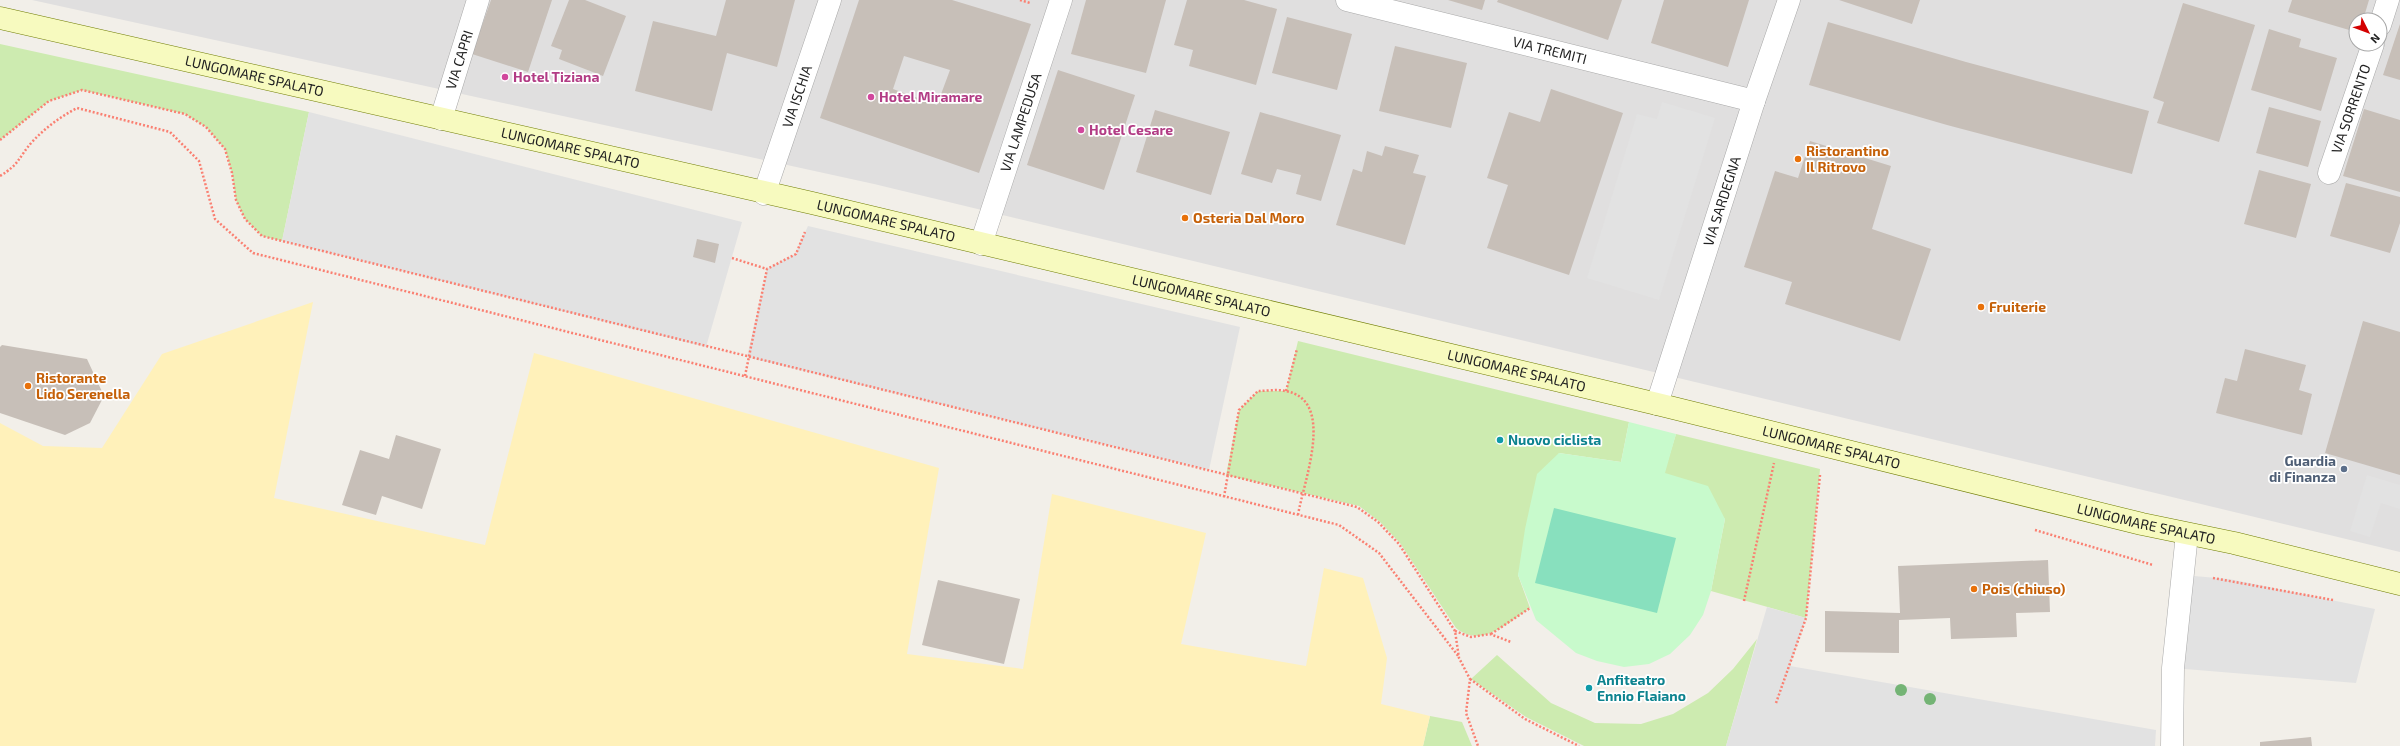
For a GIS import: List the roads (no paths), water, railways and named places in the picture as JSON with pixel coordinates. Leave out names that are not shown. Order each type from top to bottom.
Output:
[{"type":"street","name":"VIA CAPRI","points":[[441,119],[478,0]]},
{"type":"street","name":"VIA ISCHIA","points":[[764,194],[830,0]]},
{"type":"street","name":"VIA LAMPEDUSA","points":[[981,244],[1061,0]]},
{"type":"street","name":"VIA TREMITI","points":[[1347,0],[1754,101]]},
{"type":"street","name":"VIA SARDEGNA","points":[[1656,404],[1754,101],[1789,0]]},
{"type":"street","points":[[2384,12],[2388,0]]},
{"type":"street","name":"LUNGOMARE SPALATO","points":[[0,18],[441,119],[504,131],[764,194],[812,203],[1656,404],[2187,534],[2234,543],[2400,584]]},
{"type":"street","name":"VIA SORRENTO","points":[[2329,173],[2370,52]]},
{"type":"street","points":[[2172,746],[2173,668],[2187,534]]},
{"type":"place","name":"Hotel Tiziana","points":[[505,77]]},
{"type":"place","name":"Hotel Miramare","points":[[871,97]]},
{"type":"place","name":"Hotel Cesare","points":[[1081,130]]},
{"type":"place","name":"Ristorantino Il Ritrovo","points":[[1798,159]]},
{"type":"place","name":"Osteria Dal Moro","points":[[1185,218]]},
{"type":"place","name":"Fruiterie","points":[[1981,307]]},
{"type":"place","name":"Ristorante Lido Serenella","points":[[28,386]]},
{"type":"place","name":"Nuovo ciclista","points":[[1500,440]]},
{"type":"place","name":"Guardia di Finanza","points":[[2344,469]]},
{"type":"place","name":"Pois (chiuso)","points":[[1974,589]]},
{"type":"place","name":"Anfiteatro Ennio Flaiano","points":[[1589,688]]}]
